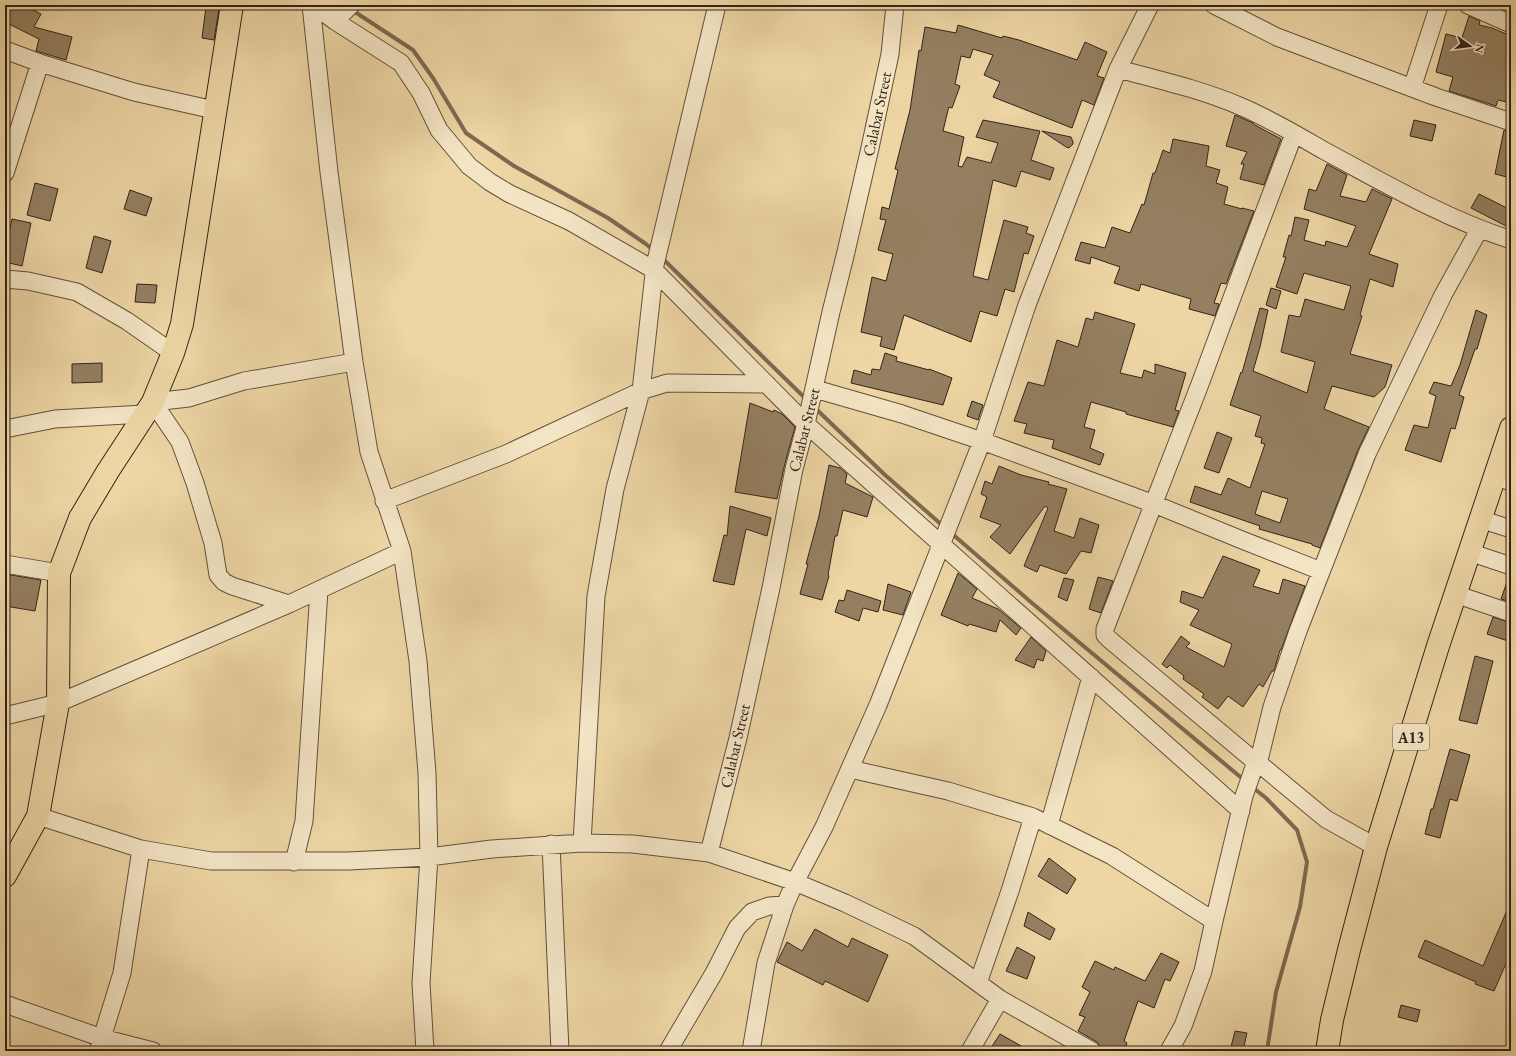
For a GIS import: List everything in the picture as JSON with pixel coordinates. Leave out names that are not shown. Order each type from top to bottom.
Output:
[{"type":"main road","points":[[5,876],[38,816],[58,703],[59,573],[80,518],[148,408],[173,352],[183,316],[214,110],[232,5]]},
{"type":"main road","name":"A13","points":[[1327,1051],[1332,1020],[1376,846],[1480,519],[1503,479],[1510,437]]},
{"type":"street","points":[[425,1051],[421,983],[429,857],[427,773],[418,668],[402,551],[384,501],[369,452],[354,362],[329,172],[312,5],[342,13],[401,63],[421,93],[439,130],[469,166],[490,182],[510,194],[569,221],[654,267],[767,384],[943,541],[1091,677],[1245,796]]},
{"type":"street","points":[[582,843],[596,596],[615,490],[642,391],[654,267],[717,5]]},
{"type":"street","name":"Calabar Street","points":[[709,853],[738,738],[771,588],[794,469],[807,420],[890,54],[895,5]]},
{"type":"street","points":[[751,1051],[766,963],[786,905],[795,882],[824,827],[878,706],[982,441],[1027,305],[1118,69],[1150,5]]},
{"type":"street","points":[[1214,5],[1277,37],[1412,88],[1511,122]]},
{"type":"street","points":[[1412,88],[1439,5]]},
{"type":"street","points":[[1468,5],[1511,24]]},
{"type":"street","points":[[5,50],[40,63],[134,92],[214,110]]},
{"type":"street","points":[[5,173],[40,63]]},
{"type":"street","points":[[1118,69],[1176,84],[1242,107],[1423,205],[1479,230],[1511,240]]},
{"type":"street","points":[[1294,134],[1105,630],[1105,635],[1258,764],[1326,819],[1376,846]]},
{"type":"street","points":[[1169,1051],[1183,1026],[1203,971],[1245,796],[1254,767],[1258,764],[1272,707],[1298,631],[1374,440],[1443,295],[1479,230]]},
{"type":"street","points":[[5,279],[28,281],[77,292],[127,321],[173,352]]},
{"type":"street","points":[[5,429],[55,419],[148,408],[188,398],[244,381],[354,362]]},
{"type":"street","points":[[384,501],[506,454],[642,391],[667,383],[767,384]]},
{"type":"street","points":[[814,389],[902,414],[982,441],[1154,504],[1321,571]]},
{"type":"street","points":[[148,408],[180,442],[195,483],[213,543],[218,575],[224,582],[232,586],[289,604]]},
{"type":"street","points":[[1480,519],[1511,529]]},
{"type":"street","points":[[5,716],[58,703],[289,604],[402,551]]},
{"type":"street","points":[[1469,552],[1511,566]]},
{"type":"street","points":[[5,564],[59,573]]},
{"type":"street","points":[[294,862],[304,821],[319,590]]},
{"type":"street","points":[[1455,594],[1511,612]]},
{"type":"street","points":[[1049,825],[1091,677]]},
{"type":"street","points":[[850,769],[948,791],[1032,817],[1112,856],[1214,921]]},
{"type":"street","points":[[38,816],[141,849],[211,861],[348,861],[429,857],[492,849],[582,843],[633,844],[709,853],[795,882],[845,903],[914,936],[1000,999],[1092,1051]]},
{"type":"street","points":[[978,983],[1010,891],[1032,817]]},
{"type":"street","points":[[551,844],[560,1051]]},
{"type":"street","points":[[100,1044],[122,974],[141,849]]},
{"type":"street","points":[[668,1051],[714,974],[737,928],[752,912],[769,906],[786,905]]},
{"type":"street","points":[[970,1051],[1000,999]]},
{"type":"street","points":[[5,1004],[100,1044],[154,1051]]},
{"type":"building","points":[[13,5],[23,5],[41,14],[34,27],[72,37],[66,60],[36,51],[39,39],[5,22]]},
{"type":"building","points":[[206,7],[219,9],[214,40],[202,38]]},
{"type":"building","points":[[1469,16],[1480,21],[1479,25],[1492,28],[1511,36],[1511,103],[1498,100],[1496,106],[1449,91],[1453,77],[1436,72],[1446,34],[1462,38]]},
{"type":"building","points":[[958,25],[1002,38],[1003,36],[1019,40],[1077,60],[1085,42],[1107,52],[1097,76],[1104,78],[1094,105],[1082,100],[1072,128],[993,97],[1000,82],[984,75],[993,55],[973,49],[970,58],[961,56],[955,84],[960,86],[952,108],[949,107],[943,131],[964,137],[958,166],[962,167],[967,157],[991,163],[998,143],[976,137],[983,120],[1040,131],[1031,160],[1054,168],[1050,180],[1021,171],[1016,187],[993,180],[973,276],[988,280],[1004,220],[1028,227],[1026,233],[1034,236],[1028,254],[1024,253],[1014,292],[1005,289],[997,316],[980,311],[971,342],[904,315],[894,350],[880,346],[882,337],[861,332],[872,277],[886,281],[893,254],[878,250],[886,220],[880,219],[882,207],[889,209],[898,170],[895,169],[910,110],[919,50],[921,51],[925,27],[956,33]]},
{"type":"building","points":[[1235,115],[1253,123],[1281,139],[1264,185],[1240,179],[1244,164],[1241,164],[1247,152],[1226,146]]},
{"type":"building","points":[[1414,120],[1436,125],[1432,141],[1410,136]]},
{"type":"building","points":[[1504,130],[1511,132],[1511,178],[1495,174]]},
{"type":"building","points":[[1042,131],[1071,137],[1073,144],[1069,148],[1066,147]]},
{"type":"building","points":[[1173,139],[1209,146],[1206,166],[1220,170],[1216,183],[1228,187],[1224,204],[1254,211],[1226,284],[1221,283],[1214,303],[1219,304],[1215,316],[1189,309],[1191,299],[1141,284],[1139,291],[1114,283],[1120,267],[1091,257],[1090,264],[1075,260],[1081,242],[1105,248],[1112,227],[1130,233],[1142,204],[1144,205],[1153,173],[1155,173],[1163,150],[1170,153]]},
{"type":"building","points":[[1327,164],[1347,175],[1340,196],[1366,202],[1372,189],[1392,199],[1369,254],[1398,264],[1393,287],[1370,279],[1360,315],[1362,316],[1350,354],[1392,365],[1385,387],[1374,397],[1332,386],[1324,409],[1369,427],[1358,450],[1320,548],[1312,544],[1259,529],[1260,526],[1190,502],[1195,486],[1221,495],[1228,478],[1250,488],[1265,444],[1261,443],[1262,438],[1255,436],[1261,416],[1230,405],[1241,372],[1242,373],[1260,308],[1268,310],[1253,371],[1307,393],[1315,362],[1281,352],[1289,315],[1300,317],[1305,299],[1344,310],[1351,286],[1304,273],[1297,294],[1276,287],[1286,257],[1283,257],[1289,235],[1291,236],[1295,217],[1309,220],[1304,240],[1325,246],[1326,241],[1347,247],[1356,226],[1304,209],[1309,189],[1316,191]],"holes":[[[1262,491],[1288,499],[1280,523],[1255,514]]]},
{"type":"building","points":[[35,183],[58,189],[50,221],[27,215]]},
{"type":"building","points":[[130,190],[152,198],[146,216],[124,209]]},
{"type":"building","points":[[1479,194],[1511,210],[1511,219],[1508,227],[1471,208]]},
{"type":"building","points":[[12,219],[31,223],[22,266],[5,262],[5,251]]},
{"type":"building","points":[[94,236],[111,241],[102,273],[86,268]]},
{"type":"building","points":[[137,284],[157,285],[155,303],[135,302]]},
{"type":"building","points":[[1271,288],[1281,291],[1276,309],[1266,305]]},
{"type":"building","points":[[1476,310],[1487,315],[1477,349],[1475,349],[1459,395],[1464,397],[1455,429],[1451,428],[1441,462],[1405,450],[1414,425],[1428,428],[1436,396],[1429,393],[1434,382],[1451,386],[1460,365]]},
{"type":"building","points":[[1095,312],[1135,324],[1120,373],[1142,378],[1144,370],[1155,374],[1155,364],[1186,373],[1175,410],[1179,411],[1173,427],[1126,414],[1126,412],[1091,402],[1084,427],[1095,430],[1090,448],[1104,454],[1100,465],[1052,448],[1054,440],[1024,433],[1027,424],[1014,421],[1028,382],[1044,386],[1057,340],[1078,347],[1086,318],[1093,320]]},
{"type":"building","points":[[885,353],[897,357],[896,361],[929,369],[952,378],[943,405],[851,383],[854,370],[871,375],[872,369],[880,370]]},
{"type":"building","points":[[102,363],[102,382],[72,383],[72,364]]},
{"type":"building","points":[[972,401],[983,405],[978,420],[967,416]]},
{"type":"building","points":[[750,403],[782,414],[795,427],[777,499],[735,492]]},
{"type":"building","points":[[1217,432],[1232,438],[1219,473],[1204,468]]},
{"type":"building","points":[[829,465],[840,468],[847,474],[845,483],[873,497],[867,517],[843,510],[837,536],[835,536],[829,576],[822,600],[800,594],[808,564],[806,564],[819,516]]},
{"type":"building","points":[[999,466],[1021,475],[1049,482],[1048,484],[1067,489],[1054,531],[1074,538],[1080,518],[1099,525],[1091,553],[1081,551],[1066,574],[1040,565],[1037,572],[1024,566],[1048,508],[1045,506],[1010,554],[990,537],[1001,525],[980,517],[987,497],[981,494],[985,481],[992,484]]},
{"type":"building","points":[[730,506],[771,518],[767,536],[746,529],[734,585],[713,581],[724,535],[727,536]]},
{"type":"building","points":[[1223,556],[1260,570],[1253,586],[1279,594],[1283,579],[1305,586],[1280,650],[1274,671],[1272,671],[1263,687],[1259,684],[1243,707],[1228,696],[1218,709],[1202,697],[1204,694],[1183,679],[1184,676],[1170,665],[1167,668],[1162,664],[1181,636],[1190,643],[1186,647],[1224,667],[1232,644],[1190,625],[1199,610],[1180,602],[1182,591],[1203,598]]},
{"type":"building","points":[[958,573],[977,589],[972,598],[998,609],[1021,628],[1016,635],[1000,620],[996,632],[969,624],[968,626],[941,615]]},
{"type":"building","points":[[5,574],[41,580],[35,611],[5,606]]},
{"type":"building","points":[[1509,576],[1511,576],[1511,602],[1501,599]]},
{"type":"building","points":[[1098,577],[1113,581],[1101,613],[1089,609]]},
{"type":"building","points":[[1064,578],[1074,580],[1067,601],[1058,597]]},
{"type":"building","points":[[888,584],[911,592],[903,615],[883,610]]},
{"type":"building","points":[[847,590],[881,601],[878,612],[863,608],[859,621],[835,612],[839,600],[844,601]]},
{"type":"building","points":[[1493,617],[1511,623],[1511,642],[1487,634]]},
{"type":"building","points":[[1031,637],[1046,651],[1043,661],[1037,659],[1034,668],[1015,660]]},
{"type":"building","points":[[1475,656],[1493,661],[1477,724],[1459,720]]},
{"type":"building","points":[[1450,749],[1470,755],[1457,801],[1450,799],[1440,838],[1425,834],[1431,809],[1433,809]]},
{"type":"building","points":[[1049,858],[1076,879],[1067,894],[1038,876]]},
{"type":"building","points":[[1511,901],[1511,952],[1494,991],[1475,984],[1476,982],[1418,957],[1425,940],[1483,966]]},
{"type":"building","points":[[1028,912],[1055,929],[1050,940],[1024,926]]},
{"type":"building","points":[[815,929],[848,947],[852,938],[888,955],[868,1002],[825,981],[823,985],[777,962],[787,942],[802,951]]},
{"type":"building","points":[[1017,947],[1035,957],[1027,979],[1006,971]]},
{"type":"building","points":[[1161,953],[1179,962],[1170,981],[1165,979],[1154,1008],[1138,1001],[1124,1041],[1127,1043],[1124,1051],[1107,1051],[1101,1048],[1097,1042],[1078,1031],[1085,1017],[1079,1015],[1090,992],[1082,987],[1095,961],[1114,970],[1115,967],[1145,981]]},
{"type":"building","points":[[1401,1005],[1420,1010],[1417,1022],[1398,1017]]},
{"type":"building","points":[[1235,1031],[1247,1033],[1243,1051],[1230,1051]]},
{"type":"building","points":[[1000,1034],[1030,1051],[989,1051]]},
{"type":"waterway","points":[[352,10],[413,50],[433,78],[466,133],[514,166],[608,218],[654,251]]},
{"type":"waterway","points":[[662,258],[807,400]]},
{"type":"waterway","points":[[815,408],[884,474],[943,526]]},
{"type":"waterway","points":[[950,532],[1032,603],[1244,780]]},
{"type":"waterway","points":[[1251,786],[1266,798],[1297,830],[1307,862],[1300,907],[1276,992],[1267,1051]]}]
